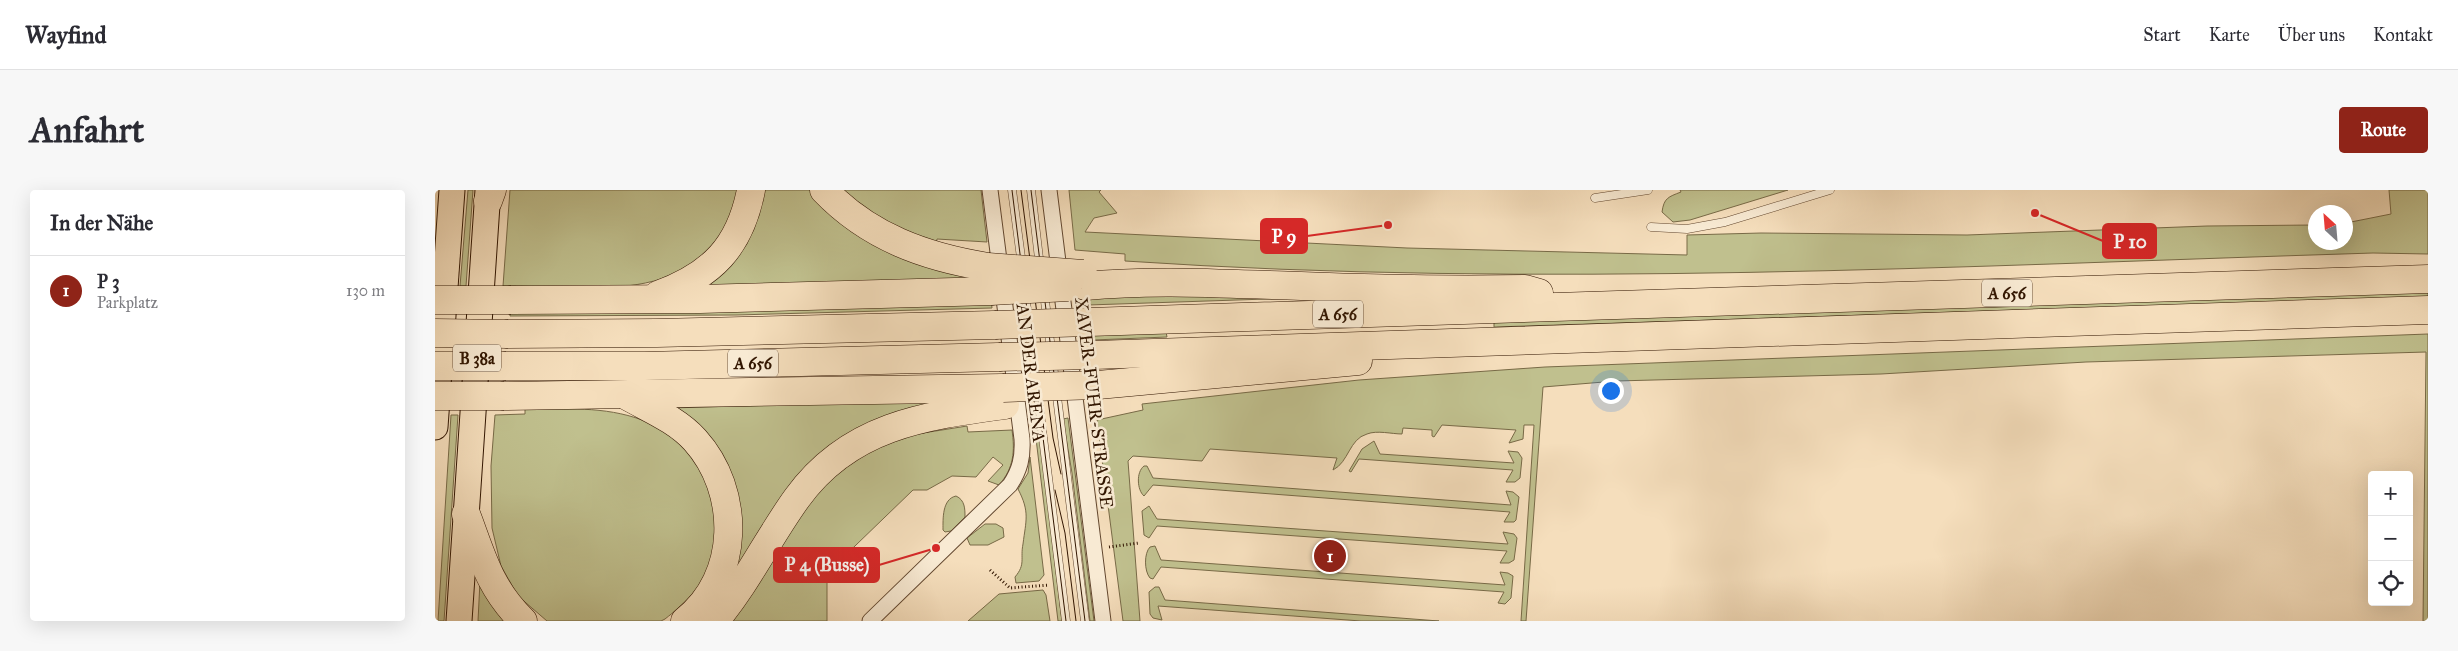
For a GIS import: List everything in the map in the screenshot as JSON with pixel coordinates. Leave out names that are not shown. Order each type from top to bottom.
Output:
[{"type":"highway","name":"B 38a","points":[[435,427],[452,190]]},
{"type":"highway","points":[[647,299],[688,282],[715,263],[735,238],[747,210],[751,190]]},
{"type":"highway","points":[[824,190],[877,233],[990,279]]},
{"type":"highway","name":"B 38a","points":[[459,621],[489,194]]},
{"type":"highway","points":[[435,300],[647,299],[990,279],[1084,280],[1392,290],[1525,289],[1587,306]]},
{"type":"highway","name":"A 656","points":[[435,333],[667,333],[995,325],[2428,279]]},
{"type":"highway","name":"A 656","points":[[435,366],[645,366],[999,357],[2428,310]]},
{"type":"highway","points":[[435,396],[1004,396],[1206,385],[1242,372],[1403,358],[1485,340]]},
{"type":"highway","points":[[626,396],[678,425],[694,439],[716,471],[723,491],[729,530],[723,565],[711,591],[685,621]]},
{"type":"highway","points":[[715,621],[746,579],[796,498],[829,461],[859,442],[895,425],[1004,396]]},
{"type":"highway","points":[[466,514],[493,584],[501,597],[523,621]]},
{"type":"street","name":"AN DER ARENA","points":[[871,621],[1010,485],[1020,466],[1023,454],[1022,439],[991,190]]},
{"type":"street","name":"XAVER-FUHR-STRASSE","points":[[1049,190],[1103,621]]},
{"type":"lane","points":[[1012,190],[1066,621]]},
{"type":"lane","points":[[1031,190],[1085,621]]},
{"type":"lane","points":[[1595,198],[1648,190]]},
{"type":"lane","points":[[1651,227],[1687,229],[1725,222],[1830,190]]},
{"type":"path","points":[[1109,547],[1139,543]]},
{"type":"path","points":[[990,570],[1009,588],[1049,585]]},
{"type":"green space","points":[[468,190],[473,190],[466,286],[460,286]]},
{"type":"green space","points":[[510,190],[739,190],[724,229],[703,256],[676,273],[645,283],[612,287],[576,288],[503,286]]},
{"type":"green space","points":[[759,190],[813,190],[968,273],[972,280],[696,287]]},
{"type":"green space","points":[[839,190],[981,190],[987,242],[937,239],[936,245],[889,227]]},
{"type":"green space","points":[[1069,190],[1101,190],[1099,192],[1117,213],[1094,218],[1085,232],[1407,248],[1687,255],[1687,235],[1761,233],[1967,235],[2207,226],[2308,225],[2308,250],[2353,250],[2353,222],[2391,214],[2389,190],[2428,190],[2428,254],[2373,253],[1905,269],[1593,274],[1281,269],[1125,261],[1125,254],[1075,250]]},
{"type":"green space","points":[[1680,190],[1788,190],[1690,220],[1673,222],[1662,212],[1663,207],[1667,199],[1681,192]]},
{"type":"green space","points":[[2428,290],[2428,297],[1494,327],[1494,319]]},
{"type":"green space","points":[[1178,293],[1297,298],[1088,305],[1086,296]]},
{"type":"green space","points":[[991,300],[992,308],[736,315],[510,316],[510,310]]},
{"type":"green space","points":[[1166,332],[1167,337],[1093,340],[1091,333]]},
{"type":"green space","points":[[2428,334],[2428,621],[2423,621],[2426,352],[2086,362],[1881,374],[1616,381],[1543,387],[1526,621],[1521,621],[1534,425],[1524,425],[1523,439],[1509,443],[1516,430],[1442,425],[1434,437],[1432,436],[1432,430],[1403,428],[1402,434],[1371,433],[1356,441],[1343,462],[1333,470],[1337,458],[1210,449],[1202,461],[1133,456],[1128,461],[1140,621],[1123,621],[1097,420],[1143,410],[1142,404],[1359,380],[1545,367]]},
{"type":"green space","points":[[959,400],[878,424],[719,605],[736,540],[669,408]]},
{"type":"green space","points":[[525,409],[599,410],[642,420],[662,430],[694,460],[704,478],[712,499],[715,520],[715,542],[710,564],[703,580],[679,608],[665,619],[661,621],[547,621],[518,596],[501,566],[492,528],[491,466],[495,415],[525,414]]},
{"type":"green space","points":[[451,415],[458,415],[444,621],[438,621]]},
{"type":"green space","points":[[1068,418],[1094,621],[1090,621],[1072,473],[1063,419]]},
{"type":"green space","points":[[1034,422],[1038,422],[1062,621],[1058,621]]},
{"type":"green space","points":[[967,426],[968,432],[1012,430],[1012,459],[1008,472],[999,485],[988,481],[1003,465],[993,457],[976,477],[952,476],[927,490],[913,490],[827,573],[827,621],[729,621],[784,535],[837,469],[898,437]]},
{"type":"green space","points":[[1374,441],[1380,454],[1514,463],[1508,451],[1518,452],[1522,458],[1520,478],[1515,482],[1506,482],[1513,470],[1359,459],[1351,472],[1349,471],[1362,449]]},
{"type":"green space","points":[[1030,457],[1044,575],[1039,581],[1016,583],[1015,577],[1022,565],[1026,516],[1026,510],[1018,489],[1028,473]]},
{"type":"green space","points":[[1147,466],[1153,478],[1511,505],[1506,491],[1513,492],[1519,497],[1516,520],[1514,522],[1504,522],[1510,512],[1153,485],[1144,496],[1138,481],[1141,469]]},
{"type":"green space","points":[[956,496],[963,502],[965,517],[951,531],[945,532],[943,530],[944,510],[948,501]]},
{"type":"green space","points":[[1149,506],[1157,519],[1508,544],[1503,532],[1514,534],[1517,538],[1514,560],[1509,563],[1500,563],[1507,551],[1157,526],[1149,538],[1144,535],[1142,511]]},
{"type":"green space","points":[[985,524],[996,524],[1003,528],[1004,537],[988,545],[970,545],[967,538]]},
{"type":"green space","points":[[1155,546],[1161,560],[1505,585],[1500,572],[1508,573],[1513,576],[1511,598],[1505,604],[1498,603],[1504,592],[1161,567],[1153,579],[1148,575],[1146,562],[1148,550],[1150,547]]},
{"type":"green space","points":[[480,581],[513,621],[478,621]]},
{"type":"green space","points":[[1155,587],[1159,587],[1165,600],[1439,621],[1361,621],[1158,606],[1162,620],[1153,618],[1150,614],[1149,592]]},
{"type":"green space","points":[[1043,590],[1046,595],[1050,621],[968,621],[999,594]]},
{"type":"tram line","points":[[1012,190],[1066,621]]},
{"type":"tram line","points":[[1021,190],[1053,438],[1061,474]]},
{"type":"tram line","points":[[1031,190],[1085,621]]},
{"type":"tram line","points":[[1055,490],[1065,533],[1076,621]]},
{"type":"place","name":"P 10","points":[[2035,213]]},
{"type":"place","name":"P 9","points":[[1388,225]]},
{"type":"place","name":"P 4 (Busse)","points":[[936,548]]},
{"type":"place","name":"P 3","points":[[1330,556]]}]
